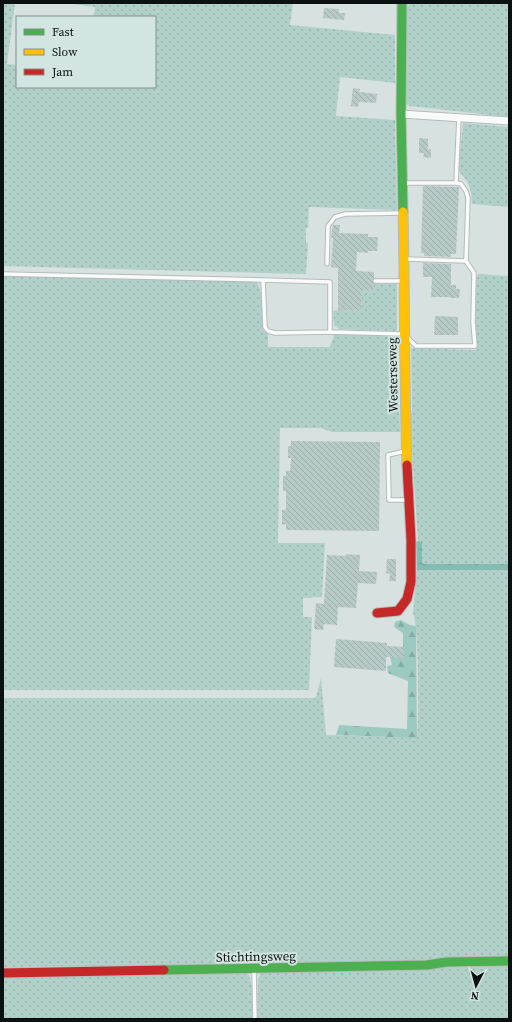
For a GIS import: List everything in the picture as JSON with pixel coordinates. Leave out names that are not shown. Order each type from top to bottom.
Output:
[{"type":"street","name":"Westerseweg","points":[[378,613],[398,611],[407,599],[411,582],[411,540],[405,411],[405,281],[401,114],[402,3]]},
{"type":"street","points":[[401,114],[509,121]]},
{"type":"street","name":"Stichtingsweg","points":[[3,973],[427,965],[447,962],[509,961]]},
{"type":"lane","points":[[456,183],[460,118]]},
{"type":"lane","points":[[263,280],[265,327],[268,331],[275,333],[330,332],[404,334],[416,346],[475,346],[473,322],[474,273],[466,261],[468,198],[466,191],[461,184],[456,183],[402,183]]},
{"type":"lane","points":[[327,264],[328,226],[335,217],[345,214],[403,213]]},
{"type":"lane","points":[[404,258],[466,261]]},
{"type":"lane","points":[[3,274],[330,282],[330,332]]},
{"type":"lane","points":[[375,281],[405,281]]},
{"type":"lane","points":[[407,451],[388,455],[389,500],[409,500]]},
{"type":"lane","points":[[254,969],[255,1019]]},
{"type":"shaded area","points":[[3,3],[15,3],[7,64],[16,65],[16,88],[156,88],[156,16],[94,16],[95,7],[64,3],[293,3],[290,25],[395,35],[395,83],[340,77],[336,116],[395,120],[397,210],[309,207],[308,228],[306,228],[306,243],[308,243],[306,274],[3,266]]},
{"type":"shaded area","points":[[410,3],[509,3],[509,117],[410,106],[406,104],[405,11]]},
{"type":"shaded area","points":[[463,123],[509,127],[509,207],[472,204],[469,186],[458,171]]},
{"type":"shaded area","points":[[478,274],[509,276],[509,564],[424,564],[422,562],[422,543],[418,541],[410,420],[412,410],[411,348],[476,350],[477,339],[474,304]]},
{"type":"shaded area","points":[[3,275],[256,281],[261,292],[263,330],[268,334],[268,347],[330,347],[334,335],[397,337],[400,432],[332,432],[321,428],[280,428],[278,543],[325,543],[322,597],[303,598],[303,617],[312,617],[309,690],[3,690]]},
{"type":"shaded area","points":[[374,284],[397,284],[397,330],[339,329],[334,325],[333,311],[361,311],[362,290],[373,291]]},
{"type":"shaded area","points":[[417,570],[509,570],[509,957],[294,964],[3,967],[3,698],[314,698],[316,697],[321,678],[326,735],[417,738],[417,653],[413,613]]},
{"type":"shaded area","points":[[509,965],[509,1019],[257,1019],[258,980],[260,974],[263,972]]},
{"type":"shaded area","points":[[242,973],[249,975],[252,986],[252,1019],[3,1019],[3,975]]},
{"type":"green space","points":[[401,620],[410,625],[416,626],[417,738],[336,735],[339,725],[407,729],[408,681],[388,673],[387,666],[392,665],[390,657],[403,657],[403,633],[394,627],[395,622]]},
{"type":"water","points":[[416,542],[422,542],[422,562],[424,564],[509,564],[509,570],[417,570]]},
{"type":"building","points":[[324,8],[339,9],[339,13],[345,13],[344,20],[323,18]]},
{"type":"building","points":[[353,88],[360,89],[359,92],[377,94],[376,103],[359,102],[358,107],[351,106]]},
{"type":"building","points":[[419,138],[428,139],[428,149],[431,149],[431,158],[423,157],[424,153],[419,153]]},
{"type":"building","points":[[423,186],[459,187],[456,254],[451,254],[451,257],[424,256],[424,253],[421,253]]},
{"type":"building","points":[[333,225],[340,225],[339,233],[368,234],[368,237],[378,237],[377,251],[368,251],[368,253],[357,252],[356,271],[374,272],[374,278],[372,281],[374,284],[373,291],[362,290],[361,311],[338,310],[338,268],[331,267],[333,238],[331,238]]},
{"type":"building","points":[[423,263],[451,264],[451,285],[456,285],[456,289],[460,289],[459,298],[431,297],[432,277],[423,277]]},
{"type":"building","points":[[435,316],[458,317],[458,335],[434,335]]},
{"type":"building","points":[[291,441],[380,442],[379,531],[286,530],[286,524],[282,525],[282,510],[286,510],[286,491],[283,491],[283,476],[286,476],[286,471],[290,471],[291,458],[288,458],[288,446],[291,446]]},
{"type":"building","points":[[346,554],[360,555],[359,571],[377,572],[376,584],[358,583],[356,608],[338,607],[337,625],[324,624],[323,630],[314,629],[316,603],[324,604],[327,555],[346,556]]},
{"type":"building","points":[[387,559],[396,559],[396,581],[389,581],[390,574],[386,573]]},
{"type":"building","points":[[336,639],[387,643],[387,646],[404,647],[404,658],[386,657],[386,671],[334,667]]},
{"type":"traffic: fast","points":[[402,3],[401,114],[403,212]]},
{"type":"traffic: fast","points":[[164,970],[427,965],[447,962],[509,961]]},
{"type":"traffic: slow","points":[[403,212],[407,465]]},
{"type":"traffic: jam","points":[[377,613],[398,611],[407,599],[411,582],[411,540],[407,465]]},
{"type":"traffic: jam","points":[[3,973],[164,970]]}]
